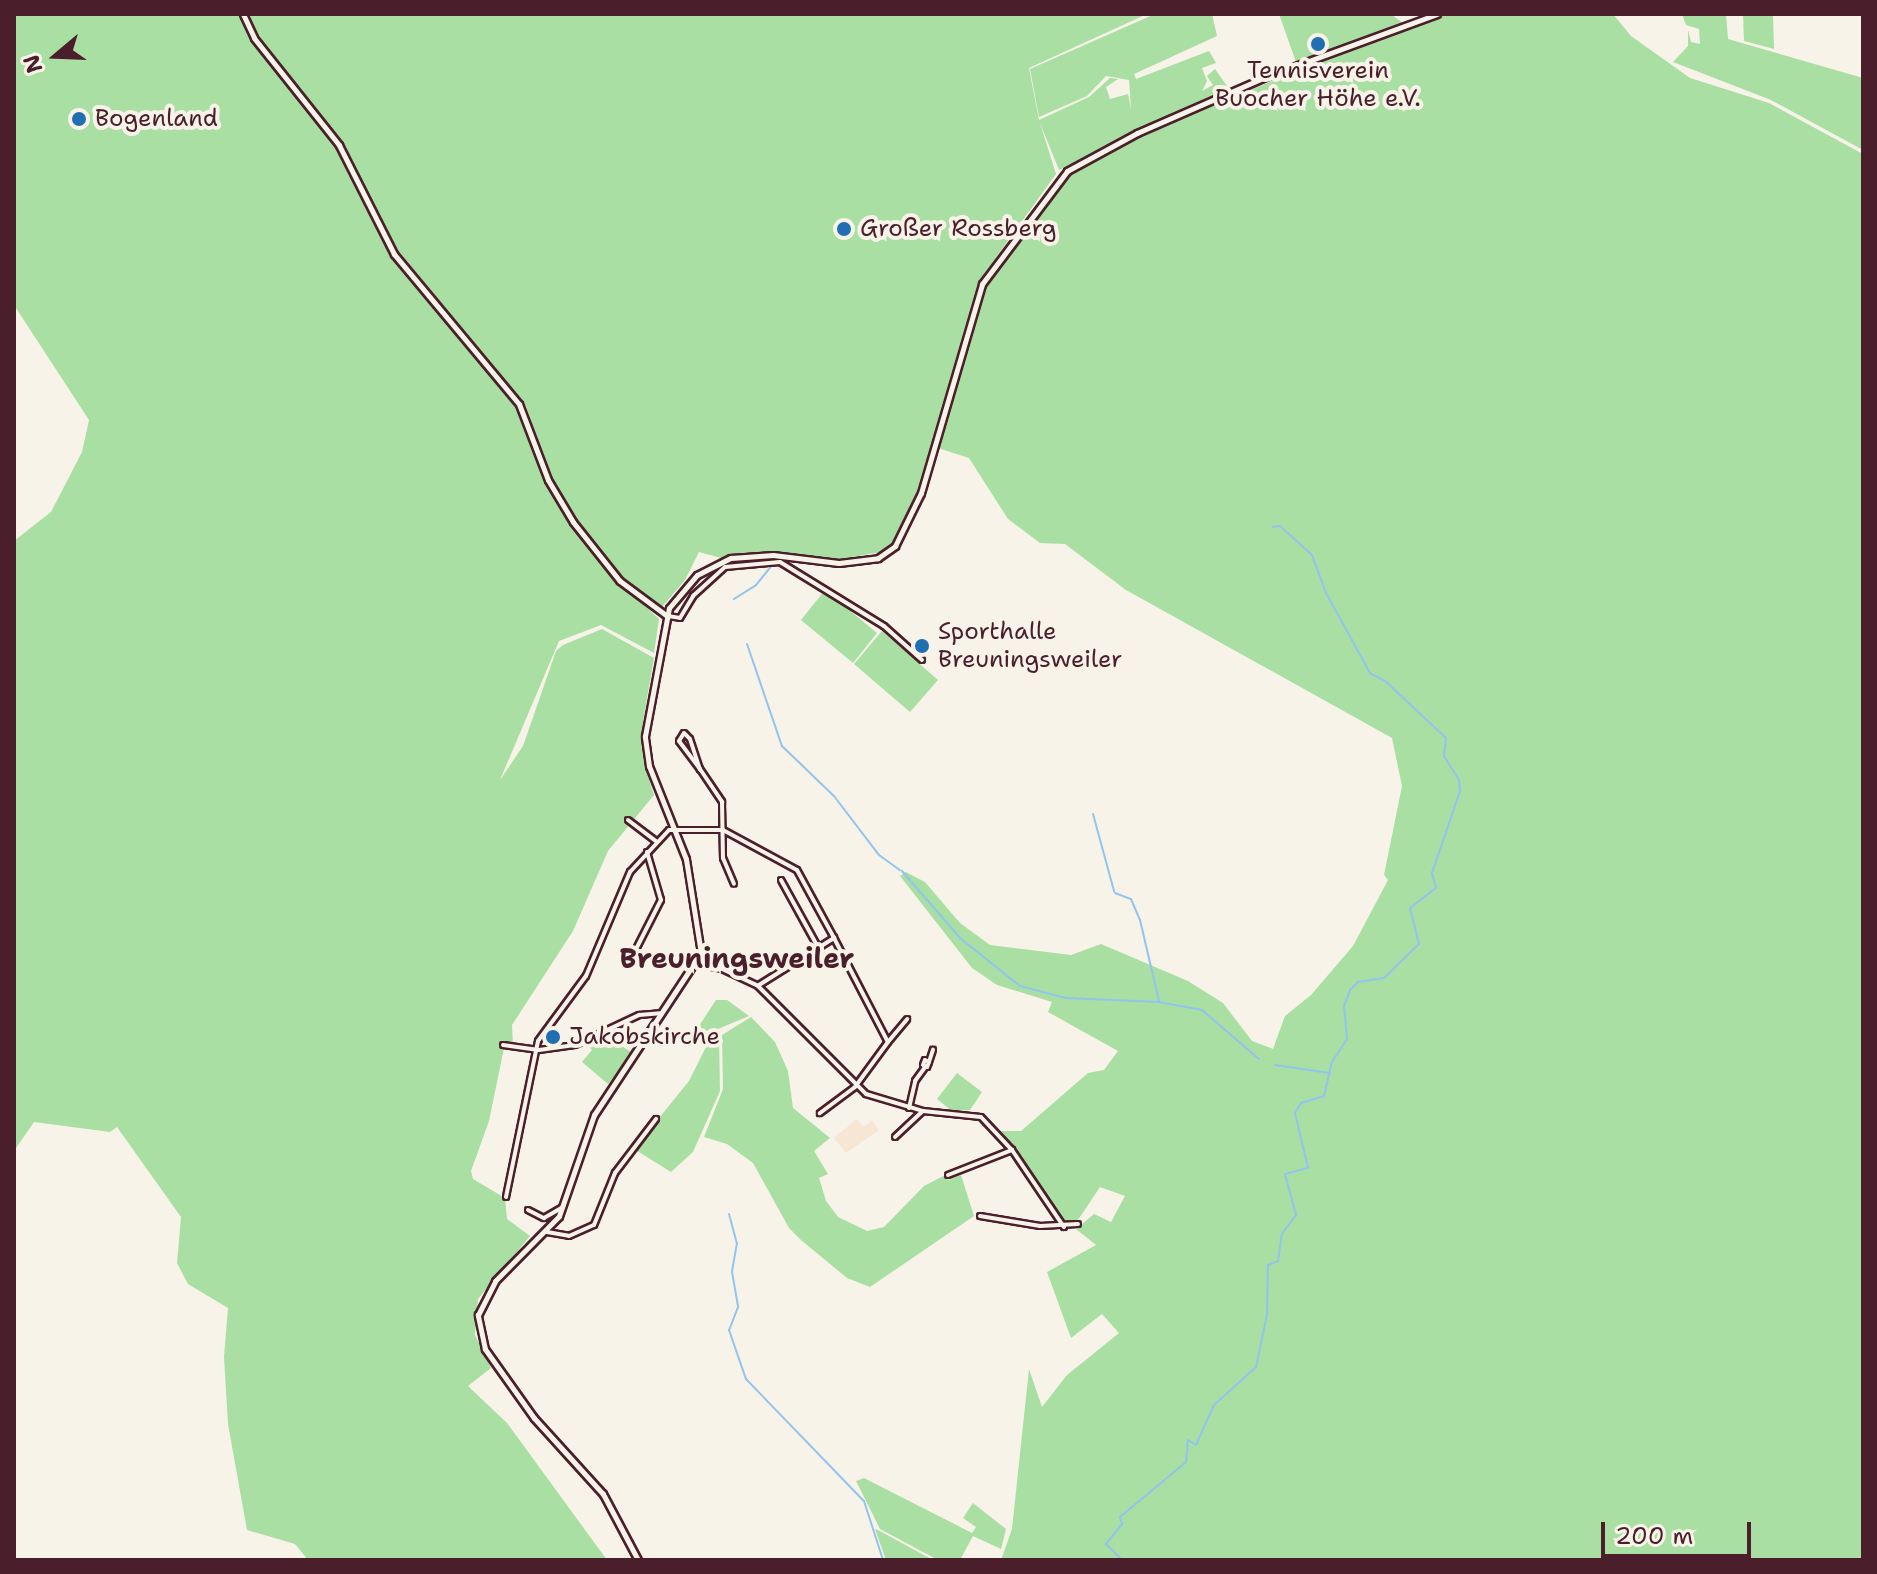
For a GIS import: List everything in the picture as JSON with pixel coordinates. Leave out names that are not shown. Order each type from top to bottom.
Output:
[{"type":"street","points":[[243,14],[254,38],[339,145],[394,254],[519,404],[548,480],[573,522],[620,581],[666,615],[680,618],[703,585],[725,567],[760,560],[786,563],[884,626],[922,660]]},
{"type":"street","points":[[638,1560],[603,1494],[534,1418],[480,1337],[478,1315],[485,1295],[547,1232],[563,1207],[594,1115],[701,953],[700,928],[677,829],[649,766],[645,736],[666,615],[691,580],[717,563],[743,556],[839,563],[878,558],[895,546],[921,493],[982,284],[1067,171],[1137,133],[1265,77],[1437,14]]},
{"type":"street","points":[[700,769],[689,737],[680,735],[680,744],[722,800],[723,858],[734,884]]},
{"type":"street","points":[[628,820],[656,841]]},
{"type":"street","points":[[506,1197],[534,1050],[578,989],[622,886],[656,841],[677,829],[723,830],[797,870],[888,1042]]},
{"type":"street","points":[[629,963],[661,900],[647,852]]},
{"type":"street","points":[[781,880],[818,947]]},
{"type":"street","points":[[758,986],[834,938]]},
{"type":"street","points":[[695,964],[722,969],[758,986],[815,1038],[855,1087],[909,1108],[971,1113],[991,1125],[1012,1150],[1064,1227]]},
{"type":"street","points":[[503,1045],[534,1050],[575,1045],[639,1015],[660,1013]]},
{"type":"street","points":[[820,1113],[855,1087],[907,1019]]},
{"type":"street","points":[[909,1108],[915,1081],[929,1062],[933,1050]]},
{"type":"street","points":[[895,1137],[923,1111]]},
{"type":"street","points":[[547,1232],[569,1236],[594,1225],[615,1173],[656,1119]]},
{"type":"street","points":[[948,1175],[1012,1150]]},
{"type":"street","points":[[528,1210],[544,1218],[563,1207]]},
{"type":"street","points":[[980,1216],[1064,1227],[1078,1224]]},
{"type":"shaded area","points":[[857,1119],[863,1127],[872,1121],[879,1130],[846,1153],[834,1138]]},
{"type":"green space","points":[[14,14],[239,14],[264,57],[339,151],[391,257],[513,402],[561,511],[606,570],[659,619],[654,653],[601,625],[559,641],[500,780],[523,746],[556,651],[563,645],[602,629],[654,658],[643,721],[645,767],[654,795],[608,851],[573,931],[512,1025],[513,1047],[504,1048],[489,1121],[471,1171],[473,1179],[505,1198],[507,1219],[530,1236],[478,1299],[475,1335],[491,1368],[468,1386],[507,1423],[607,1560],[308,1560],[295,1544],[247,1530],[228,1424],[224,1357],[228,1308],[188,1284],[177,1263],[181,1217],[117,1127],[110,1132],[34,1122],[14,1151],[14,541],[51,512],[82,452],[89,420],[14,305]]},
{"type":"green space","points":[[247,14],[1147,14],[1029,68],[1039,120],[1089,97],[1110,78],[1118,79],[1106,87],[1110,99],[1128,94],[1131,109],[1129,80],[1106,76],[1087,96],[1039,117],[1030,69],[1155,14],[1212,14],[1217,36],[1134,74],[1136,79],[1209,51],[1216,63],[1202,68],[1207,81],[1202,91],[1213,85],[1207,76],[1215,69],[1229,89],[1059,170],[1040,123],[1056,174],[979,281],[907,524],[887,551],[830,561],[762,552],[721,558],[699,552],[685,580],[661,608],[628,585],[595,549],[553,484],[526,406],[388,238],[345,147],[260,38]]},
{"type":"green space","name":"Tennisverein Buocher Höhe e.V.","points":[[1279,14],[1429,14],[1392,15],[1403,23],[1296,62]]},
{"type":"green space","points":[[1443,14],[1613,14],[1631,36],[1690,78],[1769,103],[1863,154],[1863,1560],[1001,1560],[1012,1529],[1029,1369],[1042,1407],[1067,1375],[1119,1333],[1102,1314],[1071,1338],[1047,1272],[1096,1245],[1076,1229],[1094,1214],[1111,1222],[1125,1196],[1100,1187],[1078,1220],[1065,1223],[1001,1131],[1021,1131],[1088,1073],[1104,1070],[1118,1051],[1048,1012],[1052,1002],[997,985],[972,968],[900,876],[906,872],[925,882],[960,923],[990,945],[1071,955],[1101,944],[1188,981],[1223,1003],[1252,1041],[1273,1049],[1285,1016],[1311,995],[1353,946],[1388,880],[1384,875],[1402,786],[1392,738],[1126,590],[1065,544],[1040,543],[1008,519],[969,458],[938,448],[987,282],[1065,178],[1095,157],[1161,125]]},
{"type":"green space","points":[[1682,14],[1726,14],[1728,39],[1863,78],[1863,150],[1771,100],[1673,62],[1688,46],[1688,30],[1691,42],[1700,44],[1699,29],[1686,25]]},
{"type":"green space","points":[[1743,14],[1773,14],[1774,49],[1744,41]]},
{"type":"green space","points":[[825,590],[877,633],[853,663],[801,620]]},
{"type":"green space","points":[[882,631],[938,680],[910,712],[854,664]]},
{"type":"green space","points":[[716,1000],[727,1000],[749,1016],[713,1031],[719,1039],[720,1091],[693,1152],[671,1172],[634,1149],[689,1081],[708,1043],[695,1032]]},
{"type":"green space","points":[[751,1017],[775,1042],[788,1071],[793,1108],[830,1138],[814,1151],[828,1174],[819,1178],[826,1201],[838,1217],[867,1231],[884,1227],[924,1186],[945,1175],[948,1180],[961,1175],[974,1216],[870,1287],[847,1278],[801,1240],[789,1228],[753,1163],[727,1144],[704,1137],[723,1089],[722,1035]]},
{"type":"green space","points":[[605,1036],[633,1053],[608,1084],[582,1062],[592,1050],[587,1044]]},
{"type":"green space","points":[[957,1073],[982,1092],[970,1110],[952,1111],[937,1099]]},
{"type":"green space","points":[[864,1478],[972,1533],[976,1527],[963,1518],[973,1503],[1006,1529],[1001,1549],[973,1536],[960,1560],[938,1560],[880,1529],[856,1481]]},
{"type":"green space","points":[[875,1529],[878,1530],[933,1560],[886,1560]]},
{"type":"waterway","points":[[1122,1560],[1106,1544],[1122,1524],[1120,1517],[1186,1462],[1188,1440],[1196,1445],[1214,1405],[1256,1367],[1267,1315],[1268,1265],[1278,1261],[1282,1234],[1296,1215],[1285,1174],[1308,1168],[1295,1113],[1301,1103],[1324,1096],[1332,1062],[1347,1039],[1344,1006],[1350,990],[1358,982],[1384,978],[1419,944],[1410,908],[1436,888],[1432,873],[1460,791],[1459,780],[1444,756],[1446,738],[1385,681],[1370,673],[1326,593],[1312,555],[1280,526],[1273,527]]},
{"type":"waterway","points":[[734,599],[756,585],[772,565]]},
{"type":"waterway","points":[[747,644],[782,746],[834,796],[879,855],[900,870]]},
{"type":"waterway","points":[[1093,814],[1114,891]]},
{"type":"waterway","points":[[902,871],[960,938],[1020,986],[1066,998],[1159,1002],[1202,1010],[1259,1059]]},
{"type":"waterway","points":[[1115,893],[1131,899],[1140,920],[1159,1001]]},
{"type":"waterway","points":[[1275,1065],[1329,1073]]},
{"type":"waterway","points":[[729,1214],[737,1243],[732,1272],[738,1307],[729,1330],[746,1379],[864,1501],[883,1560]]},
{"type":"place","name":"Tennisverein Buocher Höhe e.V.","points":[[1318,44]]},
{"type":"place","name":"Bogenland","points":[[79,119]]},
{"type":"place","name":"Großer Rossberg","points":[[844,229]]},
{"type":"place","name":"Sporthalle Breuningsweiler","points":[[922,646]]},
{"type":"place","name":"Jakobskirche","points":[[553,1037]]},
{"type":"district","name":"Breuningsweiler","points":[[737,958]]}]
